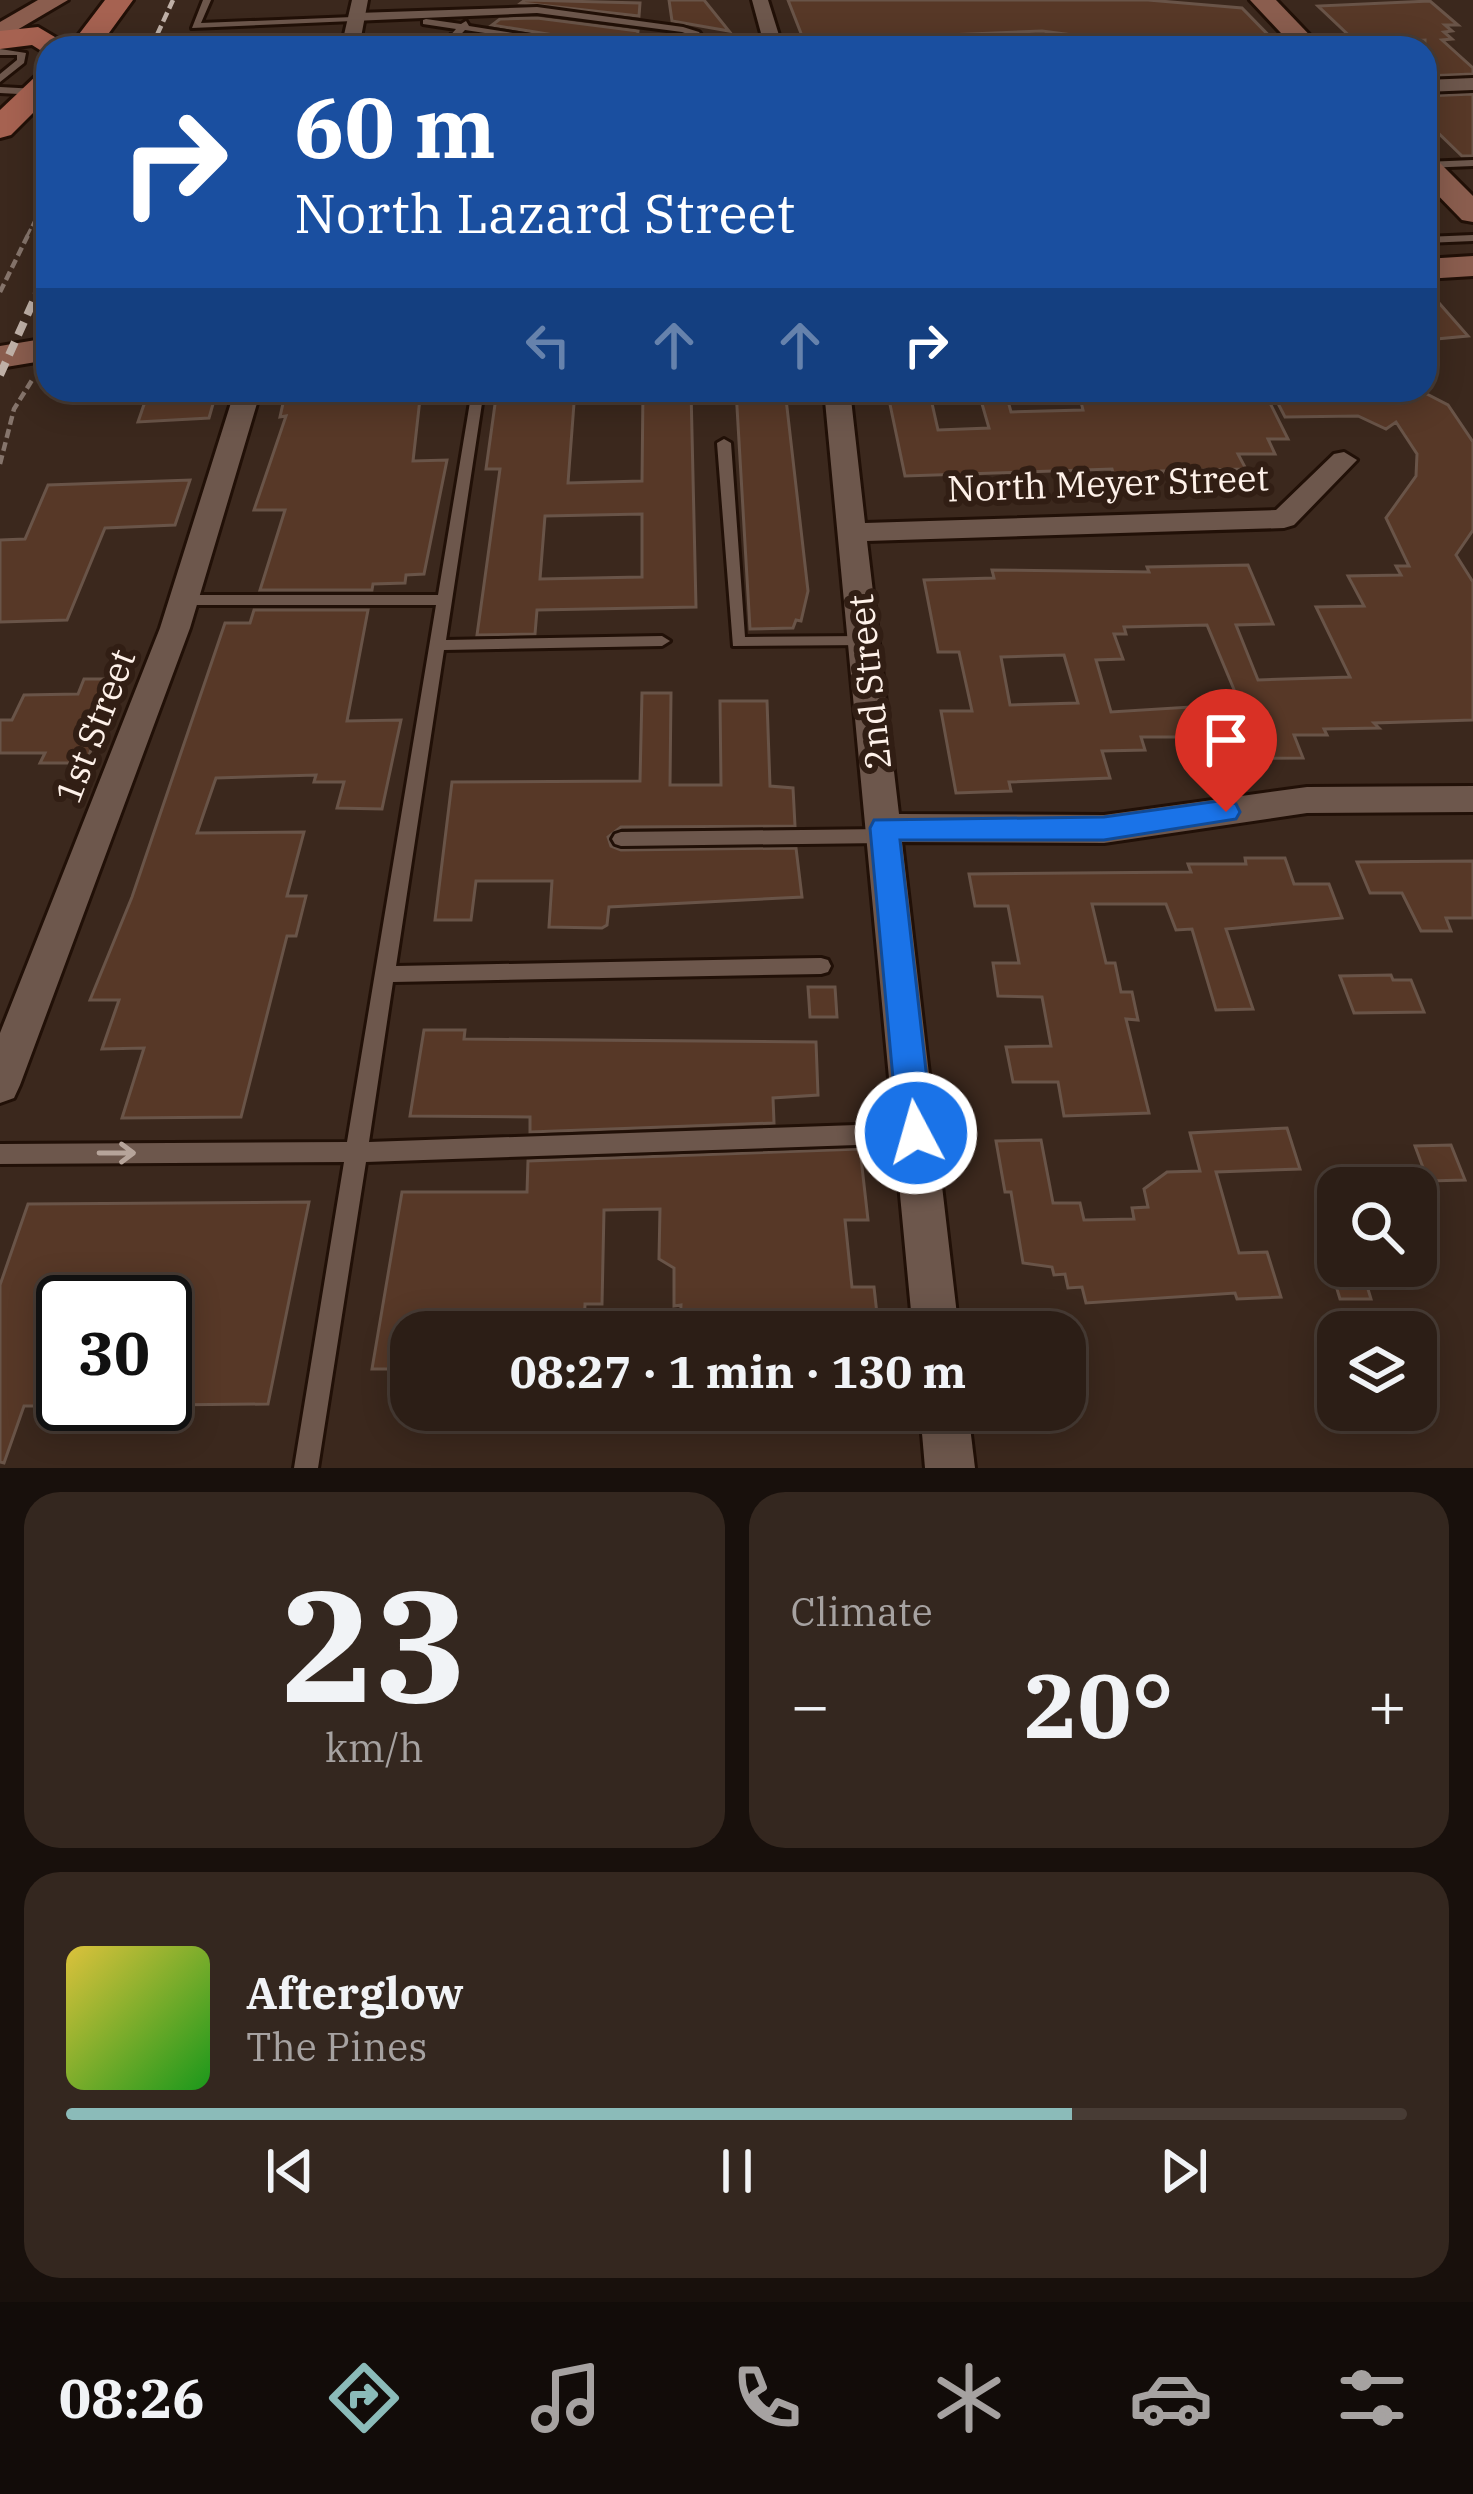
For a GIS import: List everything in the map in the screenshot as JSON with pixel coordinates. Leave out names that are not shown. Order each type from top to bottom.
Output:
[{"type":"main road","points":[[64,36],[78,0]]},
{"type":"main road","points":[[92,36],[119,0]]},
{"type":"main road","points":[[0,36],[36,37]]},
{"type":"main road","points":[[0,128],[36,92]]},
{"type":"street","points":[[0,7],[9,0]]},
{"type":"street","points":[[0,36],[56,0]]},
{"type":"street","points":[[760,0],[770,36]]},
{"type":"street","points":[[1262,0],[1297,36]]},
{"type":"street","points":[[1437,86],[1473,84]]},
{"type":"street","points":[[1437,176],[1473,213]]},
{"type":"street","points":[[1437,268],[1473,266]]},
{"type":"street","name":"1st Street","points":[[0,1085],[183,600],[244,402]]},
{"type":"street","name":"2nd Street","points":[[838,402],[934,1311]]},
{"type":"street","name":"North Meyer Street","points":[[854,532],[1284,519],[1344,460]]},
{"type":"street","points":[[885,832],[1104,829],[1307,800],[1473,800]]},
{"type":"street","points":[[946,1431],[950,1468]]},
{"type":"lane","points":[[207,0],[195,26],[479,5],[558,11],[698,36]]},
{"type":"lane","points":[[455,36],[479,5],[494,1]]},
{"type":"lane","points":[[357,15],[528,36]]},
{"type":"lane","points":[[0,52],[22,53],[21,61],[0,79]]},
{"type":"lane","points":[[0,90],[36,84]]},
{"type":"lane","points":[[1437,175],[1473,163]]},
{"type":"lane","points":[[1437,240],[1473,238]]},
{"type":"lane","points":[[306,1468],[476,402]]},
{"type":"lane","points":[[724,443],[738,642],[865,641]]},
{"type":"lane","points":[[183,600],[444,600]]},
{"type":"lane","points":[[437,646],[662,641]]},
{"type":"lane","points":[[621,839],[885,832]]},
{"type":"lane","points":[[385,974],[821,966]]},
{"type":"lane","points":[[0,1154],[356,1152],[916,1133]]},
{"type":"path","points":[[0,292],[36,218]]},
{"type":"path","points":[[0,464],[25,346]]},
{"type":"building","points":[[669,0],[704,0],[729,31],[672,21]]},
{"type":"building","points":[[788,0],[1148,0],[1242,8],[1269,36],[1081,36],[1042,31],[802,36]]},
{"type":"building","points":[[1430,1],[1458,25],[1445,25],[1452,31],[1444,32],[1452,39],[1442,40],[1473,68],[1473,74],[1437,76],[1437,36],[1350,36],[1318,6]]},
{"type":"building","points":[[521,3],[640,3],[639,16]]},
{"type":"building","points":[[537,18],[638,31],[637,36],[559,36],[492,25],[500,19]]},
{"type":"building","points":[[1473,94],[1473,156],[1462,156],[1437,132],[1437,96]]},
{"type":"building","points":[[1437,301],[1468,336],[1437,339]]},
{"type":"building","points":[[1437,399],[1448,405],[1473,442],[1473,530],[1456,555],[1473,582],[1473,720],[1374,723],[1379,728],[1294,735],[1303,758],[1212,759],[1205,737],[1141,737],[1145,750],[1102,751],[1110,778],[1009,782],[1011,791],[956,793],[941,711],[972,711],[959,652],[938,652],[924,580],[994,578],[992,570],[1149,572],[1147,567],[1248,565],[1273,624],[1236,625],[1258,680],[1350,677],[1316,607],[1364,606],[1348,576],[1401,575],[1396,566],[1409,566],[1386,518],[1416,476],[1417,454],[1396,422],[1386,429],[1358,416],[1285,417],[1277,402]],"holes":[[[1207,625],[1240,704],[1111,712],[1096,660],[1123,659],[1114,634],[1126,634],[1124,627]],[[1064,655],[1078,703],[1010,705],[1001,657]]]},
{"type":"building","points":[[145,402],[214,402],[209,418],[138,422]]},
{"type":"building","points":[[283,402],[420,402],[413,461],[447,460],[424,574],[406,575],[405,583],[373,584],[372,590],[260,590],[285,510],[254,510],[286,416],[280,417]]},
{"type":"building","points":[[495,402],[574,402],[568,483],[642,481],[643,402],[691,402],[696,607],[537,610],[535,634],[477,635],[500,469],[486,469]],"holes":[[[642,514],[642,577],[540,579],[545,516]]]},
{"type":"building","points":[[737,402],[786,402],[808,591],[801,621],[796,620],[793,628],[750,629]]},
{"type":"building","points":[[890,402],[932,402],[938,430],[989,428],[981,402],[1008,402],[1011,412],[1083,410],[1081,402],[1270,402],[1288,439],[1268,439],[1275,454],[1238,454],[1246,469],[1162,471],[1164,477],[1114,476],[1112,469],[905,476]]},
{"type":"building","points":[[190,480],[175,525],[105,528],[67,620],[0,622],[0,540],[25,539],[48,485]]},
{"type":"building","points":[[254,610],[368,610],[347,721],[401,720],[382,809],[337,808],[344,782],[314,782],[316,775],[216,778],[197,833],[304,832],[287,896],[306,896],[296,936],[287,936],[241,1117],[122,1118],[144,1048],[102,1049],[119,1000],[90,1000],[132,897],[225,623],[250,623]]},
{"type":"building","points":[[84,679],[118,679],[86,763],[40,763],[45,753],[0,753],[0,720],[12,720],[24,695],[78,694]]},
{"type":"building","points":[[642,693],[671,693],[670,785],[721,785],[720,701],[767,701],[770,786],[793,788],[795,826],[621,827],[608,837],[611,846],[621,850],[796,848],[802,897],[609,907],[607,925],[602,928],[549,927],[552,881],[476,881],[471,920],[435,920],[452,782],[640,781]]},
{"type":"building","points":[[1245,858],[1285,858],[1294,884],[1329,884],[1342,918],[1226,929],[1253,1009],[1216,1010],[1192,929],[1176,930],[1166,904],[1092,904],[1106,963],[1115,963],[1121,992],[1132,992],[1138,1020],[1126,1019],[1149,1113],[1064,1116],[1058,1082],[1013,1082],[1006,1047],[1051,1046],[1042,997],[998,996],[993,963],[1019,963],[1008,906],[975,906],[969,874],[1191,872],[1188,864],[1246,864]]},
{"type":"building","points":[[1473,861],[1473,918],[1446,918],[1451,931],[1421,931],[1402,893],[1370,893],[1357,862]]},
{"type":"building","points":[[1391,975],[1393,980],[1411,980],[1424,1012],[1354,1013],[1340,976]]},
{"type":"building","points":[[808,987],[835,987],[837,1017],[810,1017]]},
{"type":"building","points":[[424,1030],[465,1030],[464,1039],[816,1042],[818,1095],[773,1098],[774,1123],[530,1132],[530,1117],[410,1116]]},
{"type":"building","points":[[1287,1128],[1300,1169],[1216,1172],[1239,1253],[1267,1252],[1281,1297],[1237,1299],[1235,1293],[1086,1303],[1082,1287],[1068,1288],[1065,1274],[1054,1275],[1052,1267],[1023,1263],[1011,1192],[1005,1192],[996,1141],[1041,1140],[1053,1203],[1080,1203],[1084,1220],[1134,1219],[1132,1208],[1148,1207],[1144,1189],[1167,1172],[1200,1171],[1190,1133]]},
{"type":"building","points":[[1451,1145],[1465,1180],[1437,1181],[1437,1167],[1423,1167],[1415,1146]]},
{"type":"building","points":[[860,1149],[868,1220],[845,1220],[852,1287],[874,1287],[877,1311],[681,1311],[681,1305],[674,1306],[674,1268],[659,1259],[660,1209],[604,1210],[602,1304],[585,1304],[585,1311],[390,1311],[390,1369],[372,1369],[402,1192],[527,1192],[528,1161]]},
{"type":"building","points":[[309,1202],[268,1404],[192,1405],[192,1275],[36,1275],[36,1406],[24,1406],[4,1463],[0,1462],[0,1285],[28,1204]]},
{"type":"building","points":[[1336,1287],[1367,1287],[1371,1299],[1340,1299]]},
{"type":"railway","points":[[156,36],[173,0]]},
{"type":"railway","points":[[0,375],[36,296]]},
{"type":"route","points":[[916,1133],[884,828],[1104,829],[1226,812]]}]
